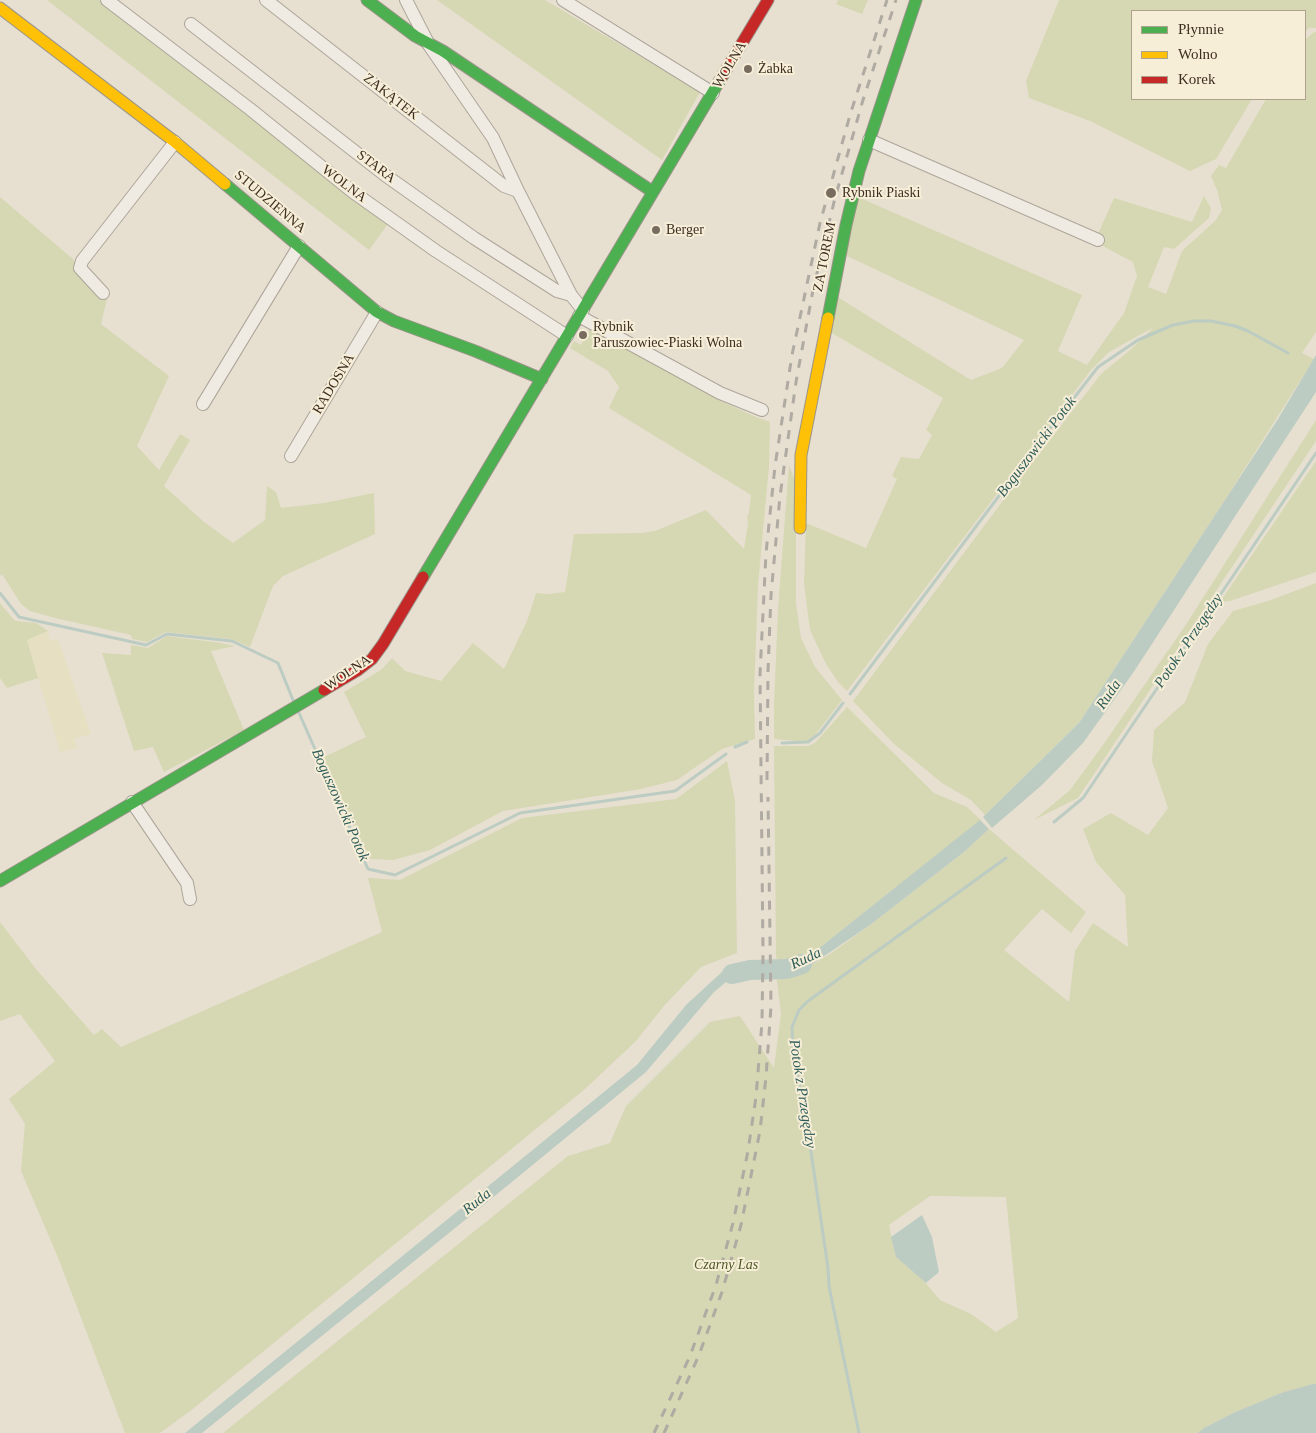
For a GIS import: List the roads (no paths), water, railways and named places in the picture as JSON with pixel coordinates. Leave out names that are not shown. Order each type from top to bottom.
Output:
[{"type":"street","name":"WOLNA","points":[[107,0],[250,109],[353,192],[436,251],[568,336]]},
{"type":"street","name":"ZAKĄTEK","points":[[266,0],[504,186],[518,191]]},
{"type":"street","points":[[368,0],[415,36],[443,51],[653,192]]},
{"type":"street","name":"STARA","points":[[406,0],[429,45],[493,138],[581,313]]},
{"type":"street","points":[[563,0],[713,93]]},
{"type":"street","name":"WOLNA","points":[[0,881],[358,670],[378,652],[768,0]]},
{"type":"street","name":"ZA TOREM","points":[[800,528],[801,455],[846,225],[859,171],[916,0]]},
{"type":"street","name":"STUDZIENNA","points":[[0,8],[175,142],[377,312],[394,321],[475,351],[542,379]]},
{"type":"street","name":"STARA","points":[[191,24],[385,175],[474,238],[557,291],[571,295]]},
{"type":"street","points":[[869,140],[1098,240]]},
{"type":"street","points":[[103,293],[80,268],[82,261],[175,142]]},
{"type":"street","points":[[203,404],[299,246]]},
{"type":"street","name":"RADOSNA","points":[[291,456],[377,312]]},
{"type":"street","points":[[581,313],[720,394],[762,410]]},
{"type":"street","points":[[132,802],[187,883],[190,899]]},
{"type":"water","points":[[1316,355],[1316,392],[1133,673],[1083,743],[1042,785],[992,828],[983,817],[1079,723],[1278,419]]},
{"type":"water","points":[[980,820],[989,829],[964,852],[870,925],[811,965],[801,970],[776,973],[776,966],[796,960],[818,949]]},
{"type":"water","points":[[758,965],[758,975],[731,978],[714,992],[646,1072],[507,1186],[202,1433],[185,1433],[637,1065],[686,1005],[723,971],[741,966]]},
{"type":"water","points":[[922,1215],[932,1237],[939,1272],[926,1283],[896,1257],[891,1237]]},
{"type":"water","points":[[1316,1384],[1316,1433],[1198,1433],[1233,1413],[1281,1393]]},
{"type":"waterway","name":"Boguszowicki Potok","points":[[850,694],[1098,367],[1138,340],[1173,325],[1194,321],[1211,321],[1235,326],[1288,353]]},
{"type":"waterway","name":"Potok z Przegędzy","points":[[1054,822],[1083,798],[1316,453]]},
{"type":"waterway","name":"Boguszowicki Potok","points":[[0,593],[19,617],[146,645],[167,634],[232,641],[278,663],[293,700]]},
{"type":"waterway","name":"Boguszowicki Potok","points":[[782,743],[808,742],[820,733],[843,703]]},
{"type":"waterway","name":"Boguszowicki Potok","points":[[299,713],[368,869],[395,875],[520,813],[675,791],[726,754]]},
{"type":"waterway","points":[[735,747],[747,742]]},
{"type":"waterway","name":"Potok z Przegędzy","points":[[859,1433],[829,1286],[810,1145],[793,1050],[792,1027],[799,1010],[808,1001],[1006,858]]},
{"type":"waterway","name":"Ruda","points":[[732,974],[750,970],[787,969],[802,964]]},
{"type":"railway","points":[[654,1433],[690,1356],[716,1285],[733,1223],[748,1151],[756,1097],[762,1022],[760,674],[766,553],[775,466],[792,355],[820,223],[850,115],[887,0]]},
{"type":"railway","points":[[767,780],[771,595],[780,496],[796,382],[813,290],[835,198],[863,100],[896,0]]},
{"type":"railway","points":[[664,1433],[699,1355],[722,1292],[741,1225],[760,1131],[771,1006],[768,797]]},
{"type":"place","name":"Żabka","points":[[748,69]]},
{"type":"place","name":"Rybnik Piaski","points":[[831,193]]},
{"type":"place","name":"Berger","points":[[656,230]]},
{"type":"place","name":"Rybnik Paruszowiec-Piaski Wolna","points":[[583,335]]},
{"type":"park label","name":"Czarny Las","points":[[726,1265]]}]
